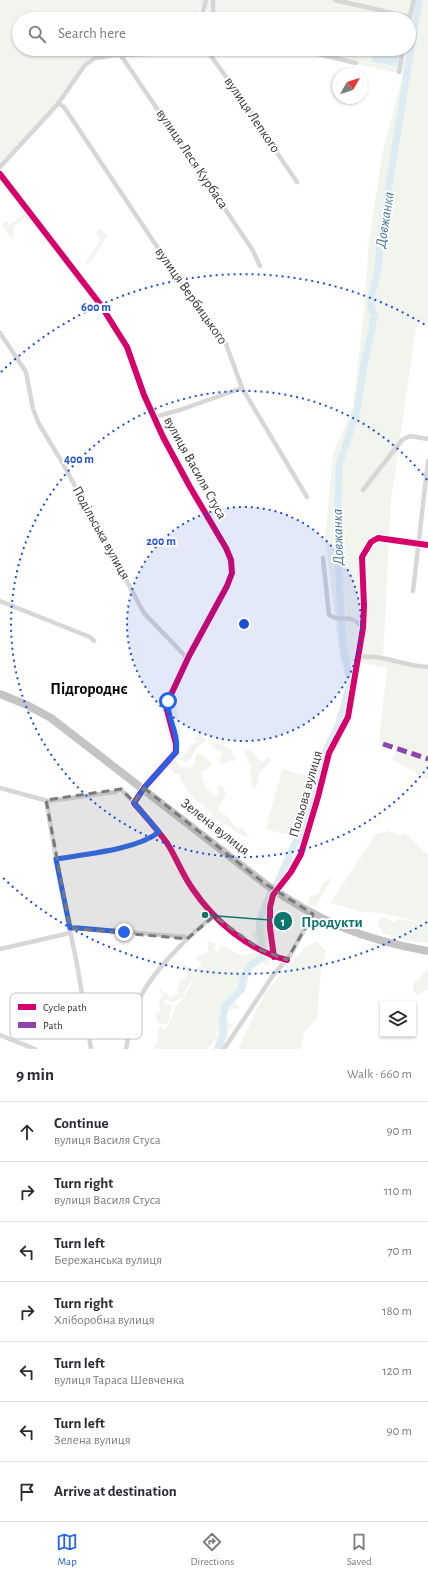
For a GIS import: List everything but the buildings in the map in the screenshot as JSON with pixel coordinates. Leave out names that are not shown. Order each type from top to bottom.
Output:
[{"type":"highway","name":"Зелена вулиця","points":[[0,694],[27,705],[51,718],[144,788],[284,898],[313,914],[369,938],[428,951]]},
{"type":"street","points":[[203,12],[206,0]]},
{"type":"street","points":[[213,0],[213,12]]},
{"type":"street","points":[[335,0],[384,12]]},
{"type":"street","points":[[411,12],[414,0]]},
{"type":"street","points":[[0,167],[27,140],[58,103],[85,65],[95,58],[108,56]]},
{"type":"street","name":"вулиця Леся Курбаса","points":[[122,56],[240,230],[260,266]]},
{"type":"street","name":"вулиця Лепкого","points":[[211,56],[260,124],[274,150],[297,182]]},
{"type":"street","points":[[326,56],[356,63]]},
{"type":"street","points":[[399,72],[402,56]]},
{"type":"street","name":"вулиця Вербицького","points":[[58,103],[64,107],[191,297],[218,331],[226,344],[242,388],[307,497]]},
{"type":"street","name":"вулиця Василя Стуса","points":[[0,174],[104,310],[127,347],[154,417],[190,487],[226,548],[231,560],[232,573],[228,586],[188,659],[168,701],[167,710],[176,744],[176,752],[144,788]]},
{"type":"street","name":"Подільська вулиця","points":[[0,334],[26,372],[33,409],[39,424],[62,462],[144,613],[188,659]]},
{"type":"street","points":[[154,417],[180,410],[242,388]]},
{"type":"street","points":[[363,490],[402,440],[410,436],[428,439]]},
{"type":"street","points":[[412,591],[428,461]]},
{"type":"street","name":"Польова вулиця","points":[[278,887],[290,872],[301,854],[317,803],[329,753],[348,716],[363,628],[364,606],[362,557],[371,542],[378,538],[428,544]]},
{"type":"street","points":[[323,558],[329,615],[334,619],[346,617],[353,619],[363,628]]},
{"type":"street","points":[[0,601],[90,637],[94,641]]},
{"type":"street","points":[[358,657],[372,655],[398,663],[428,667]]},
{"type":"street","points":[[0,788],[46,800],[114,792],[121,789],[159,832],[192,887],[214,916],[240,937],[263,951],[274,957],[287,960]]},
{"type":"street","points":[[134,803],[144,788]]},
{"type":"street","points":[[46,800],[81,993]]},
{"type":"street","points":[[56,859],[128,846],[151,837],[159,832]]},
{"type":"street","points":[[273,895],[269,917],[274,957]]},
{"type":"street","points":[[224,1049],[270,980],[287,960],[313,914]]},
{"type":"street","points":[[142,994],[152,978],[187,939],[214,916]]},
{"type":"street","points":[[0,949],[70,930],[148,934],[185,937],[187,939]]},
{"type":"street","points":[[0,1035],[21,1046],[27,1044],[35,1049]]},
{"type":"street","points":[[89,1039],[91,1049]]},
{"type":"street","points":[[126,1049],[128,1039]]},
{"type":"highlighted area","points":[[144,788],[264,883],[313,914],[287,960],[261,950],[214,916],[187,939],[70,928],[46,800],[121,789],[134,802]]},
{"type":"shaded area","points":[[0,0],[428,0],[428,323],[417,320],[391,500],[383,660],[428,668],[428,758],[379,742],[387,668],[357,662],[341,663],[325,539],[333,454],[353,407],[364,310],[369,241],[383,150],[403,74],[319,56],[416,56],[416,12],[210,12],[200,7],[198,12],[12,12],[12,56],[105,56],[84,64],[58,101],[0,164]]},
{"type":"shaded area","points":[[372,56],[399,56],[397,66],[372,62]]},
{"type":"shaded area","points":[[25,209],[36,224],[34,226],[25,217],[14,226],[13,238],[8,235],[3,225],[5,221],[10,225],[23,215]]},
{"type":"shaded area","points":[[99,228],[107,236],[87,265],[86,262],[99,242],[99,235],[96,232]]},
{"type":"shaded area","points":[[173,703],[175,707],[180,725],[180,739],[174,746],[171,746],[163,718],[170,715],[170,712],[169,711],[164,714],[161,711],[164,705]]},
{"type":"shaded area","points":[[196,730],[202,733],[206,741],[198,746],[191,758],[185,762],[181,760],[182,758],[191,745],[196,742],[194,738],[199,735]]},
{"type":"shaded area","points":[[211,743],[215,745],[219,743],[232,750],[232,754],[235,757],[234,762],[230,760],[223,764],[219,762],[222,753],[221,751],[214,750]]},
{"type":"shaded area","points":[[397,749],[428,760],[428,780],[392,759]]},
{"type":"shaded area","points":[[247,750],[251,751],[262,762],[269,757],[271,761],[260,772],[256,789],[252,789],[250,765],[244,752]]},
{"type":"shaded area","points":[[198,753],[212,763],[211,766],[201,772],[202,780],[205,786],[216,796],[219,794],[217,788],[221,786],[226,795],[217,811],[226,815],[237,828],[243,828],[248,836],[247,837],[243,836],[227,825],[220,823],[191,795],[185,787],[179,774],[174,774],[174,772],[168,767],[174,759],[181,767],[191,768],[195,763],[195,755]]},
{"type":"shaded area","points":[[282,769],[312,777],[296,837],[266,829]]},
{"type":"shaded area","points":[[388,831],[402,836],[405,833],[428,855],[428,924],[381,913],[363,912],[330,903],[376,834]]},
{"type":"shaded area","points":[[332,877],[316,907],[307,904],[310,896],[318,894],[323,883]]},
{"type":"shaded area","points":[[272,894],[275,897],[267,921],[267,952],[258,946],[251,934],[255,932],[257,922],[262,919],[261,909],[264,900],[267,895]]},
{"type":"shaded area","points":[[385,917],[392,922],[399,919],[428,925],[428,943],[411,941],[382,933],[378,925],[380,918]]},
{"type":"shaded area","points":[[205,941],[215,943],[216,946],[213,949],[218,952],[221,945],[242,956],[258,951],[264,955],[268,955],[269,965],[267,967],[262,961],[253,962],[246,975],[249,980],[244,993],[240,994],[234,1001],[241,1008],[231,1010],[226,1014],[221,1010],[219,1017],[225,1018],[232,1025],[222,1049],[213,1049],[217,1037],[218,1026],[215,1040],[208,1049],[153,1049],[159,1037],[157,1035],[160,1026],[166,1029],[176,1005],[182,1000],[198,972],[196,971],[203,961],[198,962],[196,957],[208,952],[208,944]]},
{"type":"shaded area","points":[[317,942],[326,951],[321,970],[317,1019],[304,1032],[301,1049],[238,1049],[265,993],[306,946]]},
{"type":"shaded area","points":[[176,963],[195,970],[194,978],[185,991],[183,998],[173,1002],[166,999],[164,1001],[165,1004],[172,1006],[169,1013],[171,1016],[166,1025],[158,1023],[155,1014],[158,1014],[159,1012],[160,1008],[158,1002],[163,995],[159,991],[160,988],[163,990],[163,993],[168,993],[169,999],[178,994],[177,988],[180,984],[180,979],[185,979],[188,974],[186,970],[187,968]]},
{"type":"shaded area","points":[[428,969],[428,990],[416,995],[413,990],[413,984]]},
{"type":"waterway","name":"Довжанка","points":[[416,19],[419,0]]},
{"type":"waterway","name":"Довжанка","points":[[218,1049],[223,1035],[225,1006],[241,990],[243,978],[251,965],[263,957],[259,921],[271,892],[277,884],[294,845],[302,834],[316,784],[315,777],[338,726],[350,683],[343,644],[340,599],[337,534],[339,465],[357,411],[365,359],[373,325],[372,321],[375,316],[371,308],[371,298],[378,270],[380,241],[410,56]]},
{"type":"marked path","points":[[383,744],[428,759]]},
{"type":"cycle path","points":[[0,174],[100,304],[127,347],[144,395],[163,437],[226,548],[231,560],[232,573],[227,586],[189,656],[168,701],[167,710],[176,744],[176,752],[144,788],[134,803],[167,843],[188,883],[221,923],[246,942],[287,960]]},
{"type":"cycle path","points":[[274,957],[270,928],[270,907],[273,895],[291,872],[301,854],[329,753],[348,717],[363,628],[364,606],[362,557],[371,542],[378,538],[428,545]]},
{"type":"place","name":"Продукти","points":[[205,915]]},
{"type":"district","name":"Підгороднє","points":[[89,689]]},
{"type":"route","points":[[124,932],[70,928],[56,859],[128,846],[140,842],[159,832],[134,803],[144,788],[174,757],[177,749],[167,710],[168,701]]}]
